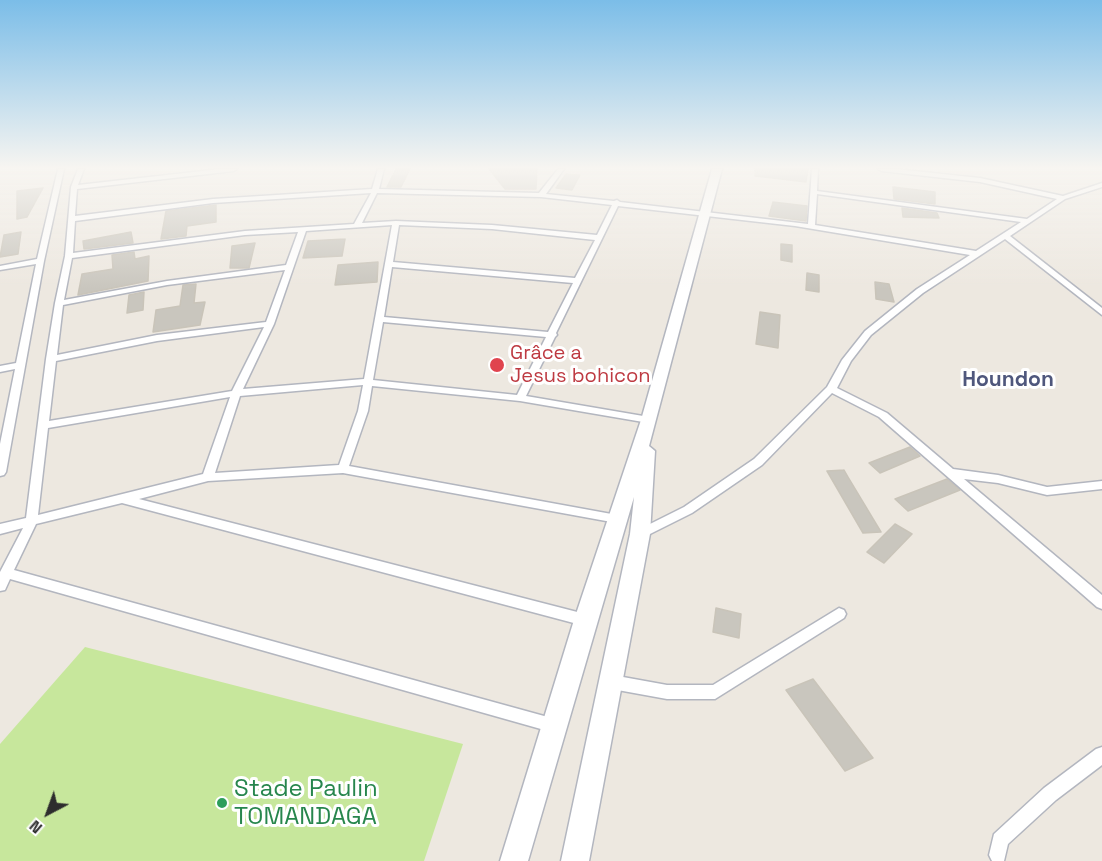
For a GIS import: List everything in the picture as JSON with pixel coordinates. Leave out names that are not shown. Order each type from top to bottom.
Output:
[{"type":"main road","points":[[514,861],[556,726],[585,620],[649,420],[706,209]]},
{"type":"main road","points":[[575,861],[640,534],[649,420]]},
{"type":"street","points":[[0,472],[3,435],[52,209]]},
{"type":"street","points":[[73,209],[69,256],[51,359],[31,523],[3,580],[556,726]]},
{"type":"street","points":[[72,219],[153,209]]},
{"type":"street","points":[[357,225],[365,209]]},
{"type":"street","points":[[520,398],[614,209]]},
{"type":"street","points":[[670,209],[811,226],[978,254]]},
{"type":"street","points":[[811,226],[812,209]]},
{"type":"street","points":[[941,209],[1029,221]]},
{"type":"street","points":[[640,534],[688,510],[758,462],[831,389],[847,360],[868,333],[920,291],[1046,209]]},
{"type":"street","points":[[69,256],[207,237],[303,228],[396,223],[492,227],[600,238]]},
{"type":"street","points":[[343,469],[363,411],[396,223]]},
{"type":"street","points":[[208,477],[236,393],[270,324],[303,228]]},
{"type":"street","points":[[1006,236],[1102,312]]},
{"type":"street","points":[[0,268],[40,261]]},
{"type":"street","points":[[389,264],[579,281]]},
{"type":"street","points":[[59,303],[166,283],[290,267]]},
{"type":"street","points":[[378,319],[449,323],[553,335]]},
{"type":"street","points":[[51,359],[157,338],[270,324]]},
{"type":"street","points":[[0,369],[20,365]]},
{"type":"street","points":[[42,426],[236,393],[367,382],[520,398],[649,420]]},
{"type":"street","points":[[831,389],[883,415],[1102,603]]},
{"type":"street","points":[[0,529],[208,477],[343,469],[617,519]]},
{"type":"street","points":[[951,473],[998,479],[1047,491],[1102,485]]},
{"type":"street","points":[[122,498],[585,620]]},
{"type":"street","points":[[612,682],[667,692],[715,692],[839,614]]},
{"type":"street","points":[[998,855],[1000,840],[1050,794],[1102,755]]},
{"type":"green space","name":"Stade Paulin TOMANDAGA","points":[[85,647],[463,744],[424,861],[0,861],[0,744]]},
{"type":"building","points":[[17,209],[31,209],[27,217],[17,219]]},
{"type":"building","points":[[216,209],[216,222],[187,226],[186,236],[161,239],[166,211]]},
{"type":"building","points":[[771,209],[807,209],[806,221],[769,216]]},
{"type":"building","points":[[902,209],[910,209],[937,213],[939,218],[903,217]]},
{"type":"building","points":[[21,232],[18,254],[0,257],[4,235]]},
{"type":"building","points":[[131,232],[133,243],[84,249],[83,241]]},
{"type":"building","points":[[345,239],[342,256],[303,258],[308,241]]},
{"type":"building","points":[[255,243],[249,268],[230,268],[232,246]]},
{"type":"building","points":[[781,244],[792,245],[792,262],[781,260]]},
{"type":"building","points":[[134,252],[135,259],[149,256],[148,281],[78,295],[82,274],[113,269],[112,255]]},
{"type":"building","points":[[378,262],[377,282],[335,285],[338,265]]},
{"type":"building","points":[[807,273],[819,275],[819,292],[806,290]]},
{"type":"building","points":[[875,282],[889,284],[894,302],[876,299]]},
{"type":"building","points":[[196,284],[194,303],[205,302],[200,325],[153,332],[156,310],[180,306],[183,285]]},
{"type":"building","points":[[144,292],[143,310],[127,313],[129,295]]},
{"type":"building","points":[[760,312],[780,315],[778,348],[756,344]]},
{"type":"building","points":[[910,447],[920,456],[880,473],[869,463]]},
{"type":"building","points":[[844,470],[881,532],[863,533],[827,471]]},
{"type":"building","points":[[947,479],[960,490],[908,511],[895,499]]},
{"type":"building","points":[[895,524],[912,534],[884,563],[867,552]]},
{"type":"building","points":[[716,608],[741,614],[739,638],[713,632]]},
{"type":"building","points":[[813,679],[873,758],[845,771],[786,690]]},
{"type":"place","name":"Grâce a Jesus bohicon","points":[[497,365]]},
{"type":"place","name":"Stade Paulin TOMANDAGA","points":[[222,803]]},
{"type":"district","name":"Houndon","points":[[1008,380]]}]
